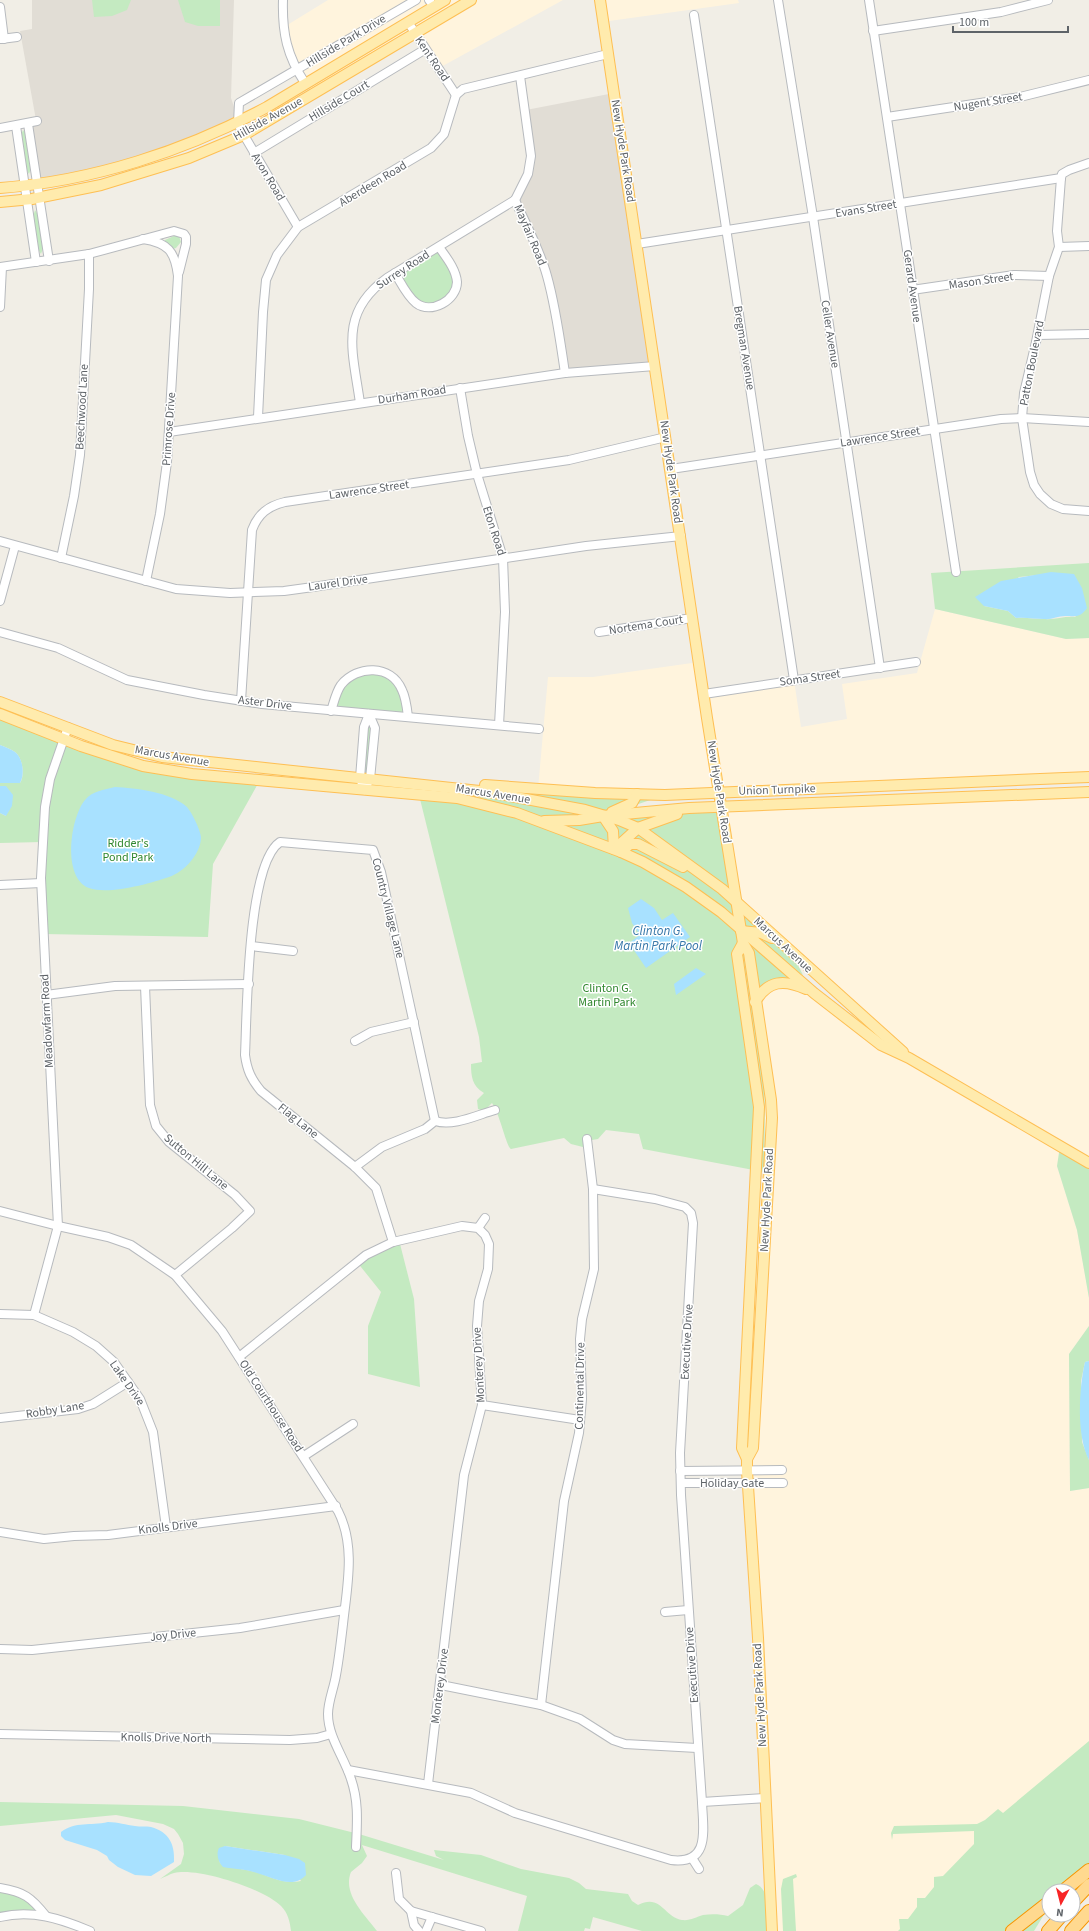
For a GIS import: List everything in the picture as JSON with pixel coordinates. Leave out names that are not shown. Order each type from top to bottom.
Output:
[{"type":"highway","points":[[1073,1883],[1089,1870]]},
{"type":"highway","points":[[1081,1894],[1089,1885]]},
{"type":"highway","points":[[1012,1931],[1041,1908]]},
{"type":"highway","points":[[1071,1931],[1089,1911]]},
{"type":"highway","points":[[1048,1931],[1055,1923]]},
{"type":"main road","name":"Hillside Avenue","points":[[38,191],[141,160],[184,145],[238,123],[408,22],[431,3],[445,0]]},
{"type":"main road","name":"Hillside Avenue","points":[[0,202],[25,193],[102,185],[146,173],[189,158],[244,135],[471,0]]},
{"type":"main road","name":"New Hyde Park Road","points":[[600,0],[721,807],[743,943],[749,953],[770,1094],[772,1118],[753,1448],[747,1459]]},
{"type":"main road","name":"Hillside Avenue","points":[[0,188],[25,193]]},
{"type":"main road","name":"Marcus Avenue","points":[[0,702],[113,745],[162,757],[489,792],[585,810],[638,828],[712,881],[736,901],[909,1058]]},
{"type":"main road","name":"Marcus Avenue","points":[[0,714],[123,761],[165,770],[457,798],[495,807],[539,821],[618,850],[686,886],[721,912],[814,993],[881,1045],[909,1058],[1089,1163]]},
{"type":"main road","name":"Union Turnpike","points":[[365,778],[595,793],[637,794],[720,793],[1089,777]]},
{"type":"main road","name":"Union Turnpike","points":[[539,821],[579,820],[603,816],[701,807],[1089,792]]},
{"type":"main road","points":[[618,850],[613,832],[603,816],[632,804],[637,794]]},
{"type":"main road","points":[[618,850],[638,828],[669,816],[701,807]]},
{"type":"main road","points":[[618,850],[630,844],[638,844],[712,881]]},
{"type":"main road","points":[[741,931],[761,933],[782,944]]},
{"type":"main road","name":"New Hyde Park Road","points":[[743,943],[737,954],[759,1107],[742,1448],[747,1459],[747,1483],[766,1798],[772,1931]]},
{"type":"main road","points":[[756,1002],[760,993],[772,984],[782,983],[799,986],[814,993]]},
{"type":"street","name":"Hillside Park Drive","points":[[283,0],[282,18],[286,46],[297,70],[306,83]]},
{"type":"street","name":"Hillside Park Drive","points":[[239,103],[416,0]]},
{"type":"street","name":"Celler Avenue","points":[[778,0],[813,217],[880,668]]},
{"type":"street","name":"Gerard Avenue","points":[[869,0],[933,429],[956,572]]},
{"type":"street","points":[[873,31],[1001,12],[1048,0]]},
{"type":"street","points":[[0,7],[2,39],[17,37]]},
{"type":"street","name":"Bregman Avenue","points":[[694,15],[794,680]]},
{"type":"street","name":"Kent Road","points":[[408,22],[424,50],[456,95]]},
{"type":"street","name":"Hillside Court","points":[[254,153],[424,50]]},
{"type":"street","points":[[456,95],[464,89],[480,84],[520,76],[608,54]]},
{"type":"street","name":"Mayfair Road","points":[[520,76],[529,130],[531,165],[515,200],[547,275],[554,305],[564,373]]},
{"type":"street","name":"Nugent Street","points":[[886,117],[1020,97],[1089,80]]},
{"type":"street","name":"Aberdeen Road","points":[[258,417],[266,280],[276,255],[298,227],[431,148],[444,134],[456,95]]},
{"type":"street","name":"Avon Road","points":[[239,103],[238,123],[298,227]]},
{"type":"street","points":[[0,128],[37,122]]},
{"type":"street","points":[[28,124],[49,260]]},
{"type":"street","points":[[16,126],[36,262]]},
{"type":"street","name":"Evans Street","points":[[637,244],[1060,178],[1062,174],[1069,170],[1089,163]]},
{"type":"street","name":"Patton Boulevard","points":[[1060,178],[1057,231],[1059,247],[1049,276],[1038,335],[1024,393],[1022,418],[1030,472],[1040,494],[1051,504],[1063,509],[1089,511]]},
{"type":"street","name":"Surrey Road","points":[[360,403],[352,342],[354,322],[357,312],[371,290],[394,273],[515,200]]},
{"type":"street","name":"Primrose Drive","points":[[1,267],[89,254],[174,231],[184,234],[186,237],[186,244],[178,276],[169,432],[160,514],[146,581]]},
{"type":"street","name":"Primrose Drive","points":[[143,239],[160,244],[172,252],[178,276]]},
{"type":"street","points":[[394,273],[416,303],[431,307],[446,302],[454,293],[457,281],[455,272],[440,246]]},
{"type":"street","points":[[1059,247],[1089,246]]},
{"type":"street","name":"Beechwood Lane","points":[[61,558],[74,496],[80,455],[89,289],[89,254]]},
{"type":"street","points":[[0,307],[1,267]]},
{"type":"street","name":"Mason Street","points":[[912,290],[1014,275],[1049,276]]},
{"type":"street","points":[[1038,335],[1089,334]]},
{"type":"street","name":"Durham Road","points":[[169,432],[258,417],[564,373],[655,366]]},
{"type":"street","name":"Eton Road","points":[[460,388],[468,436],[477,474],[503,558],[505,612],[499,725]]},
{"type":"street","name":"Lawrence Street","points":[[671,469],[1001,419],[1022,418],[1089,422]]},
{"type":"street","name":"Lawrence Street","points":[[241,701],[252,530],[256,519],[268,508],[286,502],[569,460],[666,437]]},
{"type":"street","name":"Laurel Drive","points":[[0,541],[176,589],[199,592],[248,592],[313,587],[586,546],[680,536]]},
{"type":"street","points":[[0,601],[15,546]]},
{"type":"street","name":"Nortema Court","points":[[599,632],[692,618]]},
{"type":"street","name":"Aster Drive","points":[[0,632],[58,648],[127,680],[241,701],[539,729]]},
{"type":"street","name":"Soma Street","points":[[704,694],[916,662]]},
{"type":"street","points":[[331,710],[338,690],[346,679],[358,672],[372,669],[390,675],[398,682],[405,697],[408,717]]},
{"type":"street","points":[[364,790],[374,728],[369,714]]},
{"type":"street","name":"Meadowfarm Road","points":[[34,1315],[58,1226],[41,883],[45,807],[50,778],[68,727]]},
{"type":"street","name":"Country Village Lane","points":[[249,984],[251,946],[257,896],[263,871],[270,852],[274,846],[280,842],[286,842],[373,850],[381,872],[435,1121]]},
{"type":"street","points":[[0,885],[41,883]]},
{"type":"street","points":[[251,946],[293,951]]},
{"type":"street","points":[[46,995],[115,986],[249,984]]},
{"type":"street","name":"Flag Lane","points":[[249,984],[245,1055],[247,1069],[251,1079],[270,1099],[355,1167],[376,1188],[393,1242]]},
{"type":"street","name":"Sutton Hill Lane","points":[[145,986],[150,1105],[156,1126],[169,1142],[235,1195],[250,1211],[232,1228],[175,1274]]},
{"type":"street","points":[[355,1041],[371,1032],[414,1022]]},
{"type":"street","points":[[355,1167],[382,1147],[425,1129],[435,1121],[446,1123],[495,1110]]},
{"type":"street","name":"Continental Drive","points":[[542,1705],[564,1501],[578,1443],[582,1399],[580,1339],[582,1319],[594,1269],[593,1189],[587,1139]]},
{"type":"street","name":"Executive Drive","points":[[593,1189],[655,1199],[685,1207],[691,1213],[693,1223],[680,1471],[697,1748],[702,1802],[703,1839],[700,1850],[692,1858]]},
{"type":"street","name":"Old Courthouse Road","points":[[0,1211],[108,1237],[131,1245],[175,1274],[222,1331],[336,1506],[347,1533],[348,1560],[337,1673],[328,1704],[328,1714],[331,1734],[351,1778],[358,1811],[356,1846]]},
{"type":"street","points":[[239,1357],[366,1255],[393,1242],[462,1226],[478,1228],[485,1218]]},
{"type":"street","name":"Monterey Drive","points":[[428,1784],[441,1685],[464,1475],[482,1404],[477,1326],[479,1301],[488,1269],[490,1255],[489,1244],[478,1228]]},
{"type":"street","name":"Lake Drive","points":[[0,1314],[34,1315],[73,1332],[96,1346],[114,1362],[140,1399],[153,1432],[166,1527]]},
{"type":"street","name":"Robby Lane","points":[[0,1418],[78,1409],[93,1404],[128,1382]]},
{"type":"street","points":[[482,1404],[580,1420]]},
{"type":"street","points":[[304,1456],[353,1424]]},
{"type":"street","name":"Holiday Gate","points":[[680,1471],[782,1470]]},
{"type":"street","name":"Holiday Gate","points":[[681,1483],[783,1483]]},
{"type":"street","name":"Knolls Drive","points":[[0,1532],[44,1539],[108,1535],[336,1506]]},
{"type":"street","name":"Joy Drive","points":[[0,1649],[32,1650],[232,1629],[344,1610]]},
{"type":"street","points":[[665,1612],[688,1610]]},
{"type":"street","points":[[441,1685],[542,1705],[580,1719],[613,1740],[625,1744],[697,1748]]},
{"type":"street","name":"Knolls Drive North","points":[[0,1734],[290,1740],[317,1738],[331,1734]]},
{"type":"street","points":[[348,1770],[428,1784],[471,1794],[515,1813],[670,1860],[682,1861],[692,1858],[700,1869]]},
{"type":"street","points":[[702,1802],[766,1798]]},
{"type":"street","points":[[396,1872],[399,1899],[411,1911],[481,1931]]},
{"type":"street","points":[[0,1888],[18,1891],[32,1899],[46,1916]]},
{"type":"street","points":[[411,1911],[414,1924],[419,1931]]},
{"type":"street","points":[[0,1917],[23,1915],[46,1916],[66,1920],[90,1931]]},
{"type":"street","points":[[426,1931],[432,1917]]},
{"type":"shaded area","points":[[32,0],[234,0],[231,98],[239,122],[142,158],[38,184],[30,123],[36,120],[20,31],[32,29]]},
{"type":"shaded area","points":[[328,0],[563,0],[439,68],[416,34],[314,95],[298,70],[284,27]]},
{"type":"shaded area","points":[[599,0],[738,0],[739,3],[602,22]]},
{"type":"shaded area","points":[[614,93],[655,366],[565,373],[547,275],[515,200],[528,174],[526,110]]},
{"type":"shaded area","points":[[935,609],[1066,639],[1089,638],[1089,777],[720,793],[538,789],[548,677],[593,677],[699,662],[704,694],[794,680],[801,727],[847,719],[842,684],[917,673]]},
{"type":"shaded area","points":[[1089,792],[1089,1163],[1057,1166],[1077,1230],[1089,1298],[1089,1326],[1069,1354],[1070,1491],[1089,1488],[1089,1766],[908,1931],[772,1931],[747,1471],[751,1357],[765,1138],[763,1077],[753,1016],[766,987],[799,986],[907,1057],[736,901],[721,807]]},
{"type":"green space","points":[[92,0],[131,0],[127,10],[112,16],[94,17]]},
{"type":"green space","points":[[178,0],[220,0],[220,26],[198,26],[185,22]]},
{"type":"green space","points":[[23,130],[29,140],[32,151],[32,163],[29,174],[23,164],[20,152],[20,141]]},
{"type":"green space","points":[[35,210],[41,220],[44,232],[44,243],[41,254],[38,250],[33,233],[33,215]]},
{"type":"green space","points":[[176,235],[179,236],[181,242],[176,248],[173,249],[165,242],[165,240]]},
{"type":"green space","points":[[439,247],[457,281],[446,302],[420,305],[395,273]]},
{"type":"green space","points":[[1089,563],[1089,638],[1066,639],[935,609],[931,573]],"holes":[[[1038,575],[1076,617],[1048,619],[1016,618],[1008,611],[984,606],[1019,577]]]},
{"type":"green space","points":[[372,669],[398,682],[408,717],[370,714],[375,728],[370,779],[360,778],[369,714],[331,711],[340,686]]},
{"type":"green space","name":"Ridder's Pond Park","points":[[0,715],[123,761],[260,780],[213,864],[208,937],[43,934],[42,842],[0,843],[0,813],[6,816],[6,786],[0,786],[0,783],[20,783],[23,772],[18,755],[12,750],[0,745]]},
{"type":"green space","name":"Clinton G. Martin Park","points":[[543,789],[665,795],[606,815],[721,807],[736,901],[791,952],[803,975],[763,949],[814,993],[782,983],[760,993],[765,1110],[764,1172],[643,1149],[639,1134],[606,1130],[598,1139],[592,1140],[583,1147],[571,1144],[564,1138],[511,1149],[507,1142],[498,1114],[492,1103],[484,1111],[478,1109],[477,1100],[484,1093],[477,1087],[473,1080],[471,1064],[482,1062],[479,1037],[419,795]]},
{"type":"green space","points":[[1060,1146],[1089,1163],[1089,1298],[1077,1230],[1057,1166]]},
{"type":"green space","points":[[399,1240],[414,1299],[420,1387],[368,1374],[368,1326],[381,1292],[357,1262]]},
{"type":"green space","points":[[1089,1326],[1089,1361],[1085,1362],[1081,1381],[1082,1442],[1089,1460],[1089,1488],[1070,1491],[1069,1354]]},
{"type":"green space","points":[[1089,1741],[1089,1866],[1068,1883],[1041,1883],[1041,1904],[1005,1931],[898,1931],[900,1929],[899,1919],[908,1919],[917,1907],[917,1898],[925,1898],[934,1887],[934,1877],[943,1876],[974,1844],[974,1831],[893,1834],[892,1840],[891,1833],[894,1826],[977,1824],[985,1820],[998,1809],[1003,1813]]},
{"type":"green space","points":[[0,1802],[183,1806],[299,1819],[359,1834],[444,1860],[436,1856],[434,1850],[481,1855],[521,1869],[569,1878],[579,1883],[586,1889],[628,1894],[632,1901],[638,1905],[646,1902],[652,1902],[662,1907],[676,1918],[682,1920],[703,1915],[728,1916],[743,1905],[750,1888],[756,1884],[761,1887],[767,1898],[772,1931],[642,1931],[593,1917],[590,1929],[585,1928],[584,1931],[518,1931],[527,1896],[362,1845],[367,1856],[362,1863],[351,1872],[349,1880],[350,1888],[356,1904],[377,1931],[291,1931],[288,1918],[281,1906],[273,1899],[246,1887],[214,1876],[198,1873],[174,1873],[160,1879],[181,1864],[184,1854],[183,1843],[178,1834],[174,1829],[163,1824],[116,1815],[0,1826]],"holes":[[[225,1846],[285,1855],[301,1881],[284,1881],[256,1872],[228,1866],[220,1863],[218,1854]]]},
{"type":"green space","points":[[796,1874],[797,1877],[793,1879],[796,1931],[783,1931],[781,1889],[783,1879]]},
{"type":"green space","points":[[0,1888],[18,1891],[46,1916],[0,1917]]},
{"type":"green space","points":[[1041,1916],[1041,1920],[1034,1931],[1021,1931]]},
{"type":"water","points":[[1051,572],[1074,574],[1082,588],[1087,608],[1078,616],[1062,616],[1047,619],[1016,618],[1008,611],[984,606],[975,597],[1001,581]]},
{"type":"water","points":[[0,745],[13,751],[20,758],[23,771],[22,780],[20,783],[0,783]]},
{"type":"water","points":[[0,786],[6,786],[13,795],[12,806],[6,816],[0,813]]},
{"type":"water","points":[[115,787],[132,788],[162,794],[180,802],[187,807],[196,821],[201,837],[195,856],[186,867],[175,875],[129,888],[97,890],[89,888],[80,882],[75,873],[71,847],[76,820],[80,809],[85,800],[91,795],[98,791]]},
{"type":"water","name":"Clinton G. Martin Park Pool","points":[[641,899],[654,908],[662,920],[673,913],[690,937],[646,968],[629,943],[640,935],[632,923],[628,908]]},
{"type":"water","points":[[696,968],[706,974],[676,995],[674,984]]},
{"type":"water","points":[[1089,1361],[1089,1460],[1085,1450],[1080,1425],[1080,1398],[1085,1362]]},
{"type":"water","points":[[108,1822],[151,1827],[162,1832],[172,1844],[174,1862],[151,1876],[135,1875],[118,1867],[109,1860],[107,1856],[97,1850],[65,1840],[61,1836],[61,1832],[72,1826]]},
{"type":"water","points":[[225,1846],[285,1855],[299,1859],[305,1863],[306,1875],[295,1882],[289,1882],[249,1871],[223,1867],[219,1860],[218,1853],[219,1848]]}]
